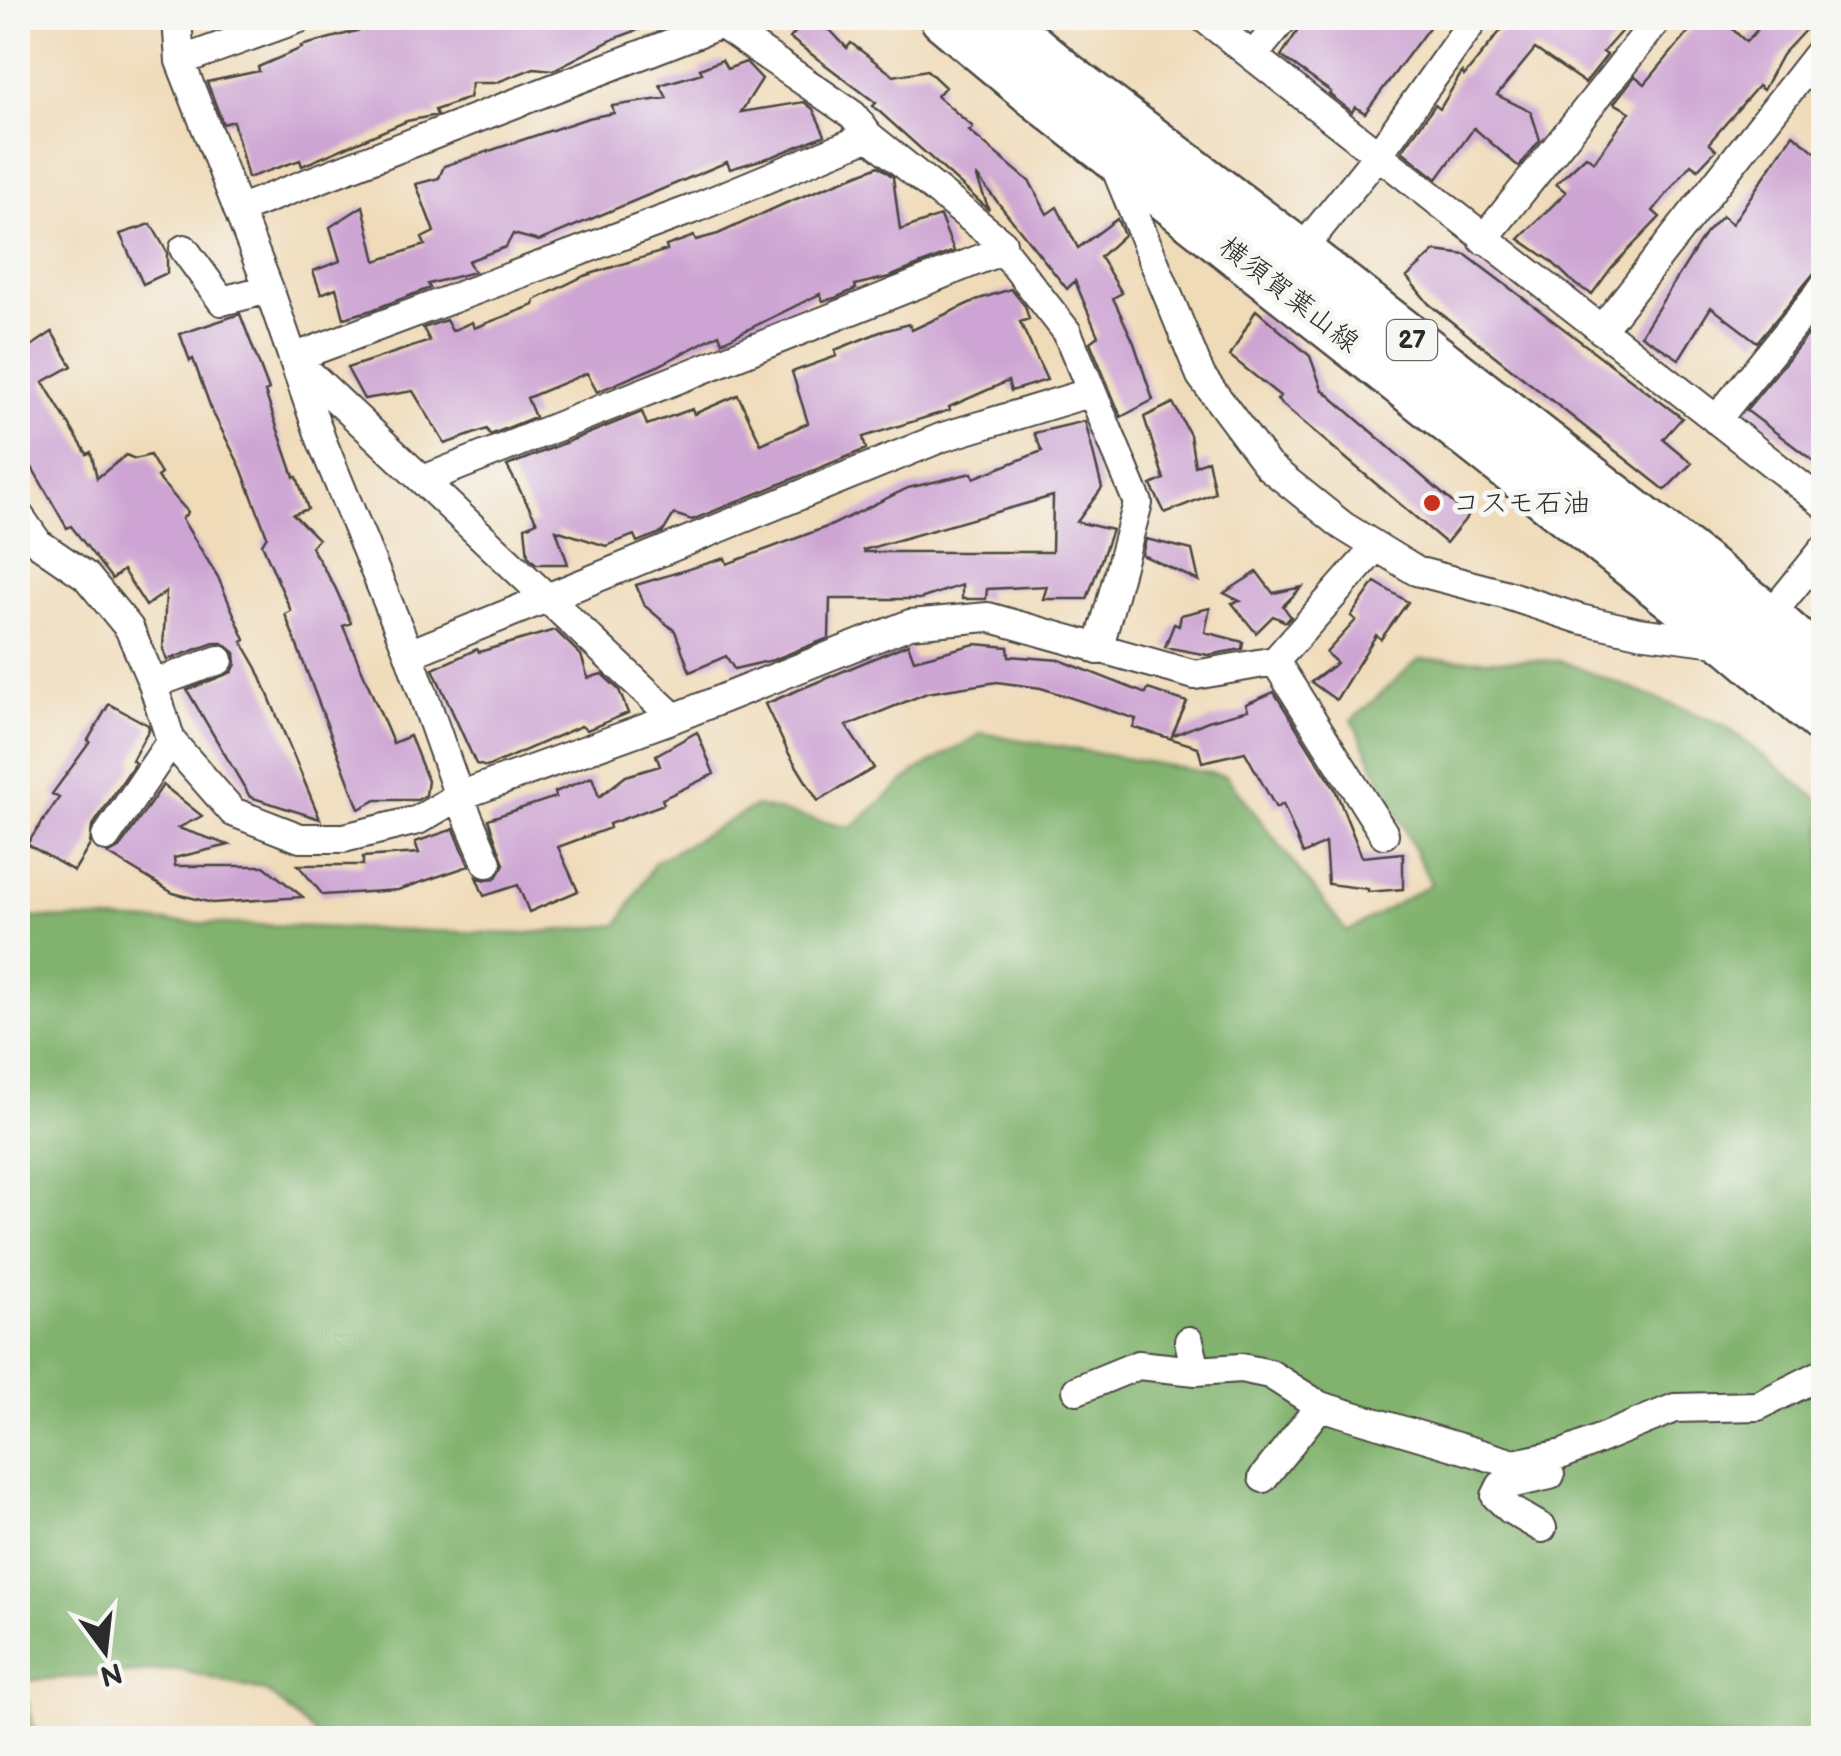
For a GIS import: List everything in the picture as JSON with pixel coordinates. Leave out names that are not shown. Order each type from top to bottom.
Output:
[{"type":"main road","name":"横須賀葉山線","points":[[943,18],[1732,644],[1824,722]]},
{"type":"main road","name":"横須賀葉山線","points":[[998,18],[1066,75],[1769,616],[1824,666]]},
{"type":"street","points":[[177,18],[180,61],[270,290],[320,439],[408,654],[487,863]]},
{"type":"street","points":[[180,61],[300,18]]},
{"type":"street","points":[[1204,18],[1824,504]]},
{"type":"street","points":[[1253,56],[1284,18]]},
{"type":"street","points":[[1300,252],[1377,156],[1474,18]]},
{"type":"street","points":[[1483,240],[1659,18]]},
{"type":"street","points":[[238,210],[719,21],[853,116],[869,136],[1002,244],[1002,250],[1067,332],[1138,503],[1098,650]]},
{"type":"street","points":[[1601,330],[1824,46]]},
{"type":"street","points":[[293,358],[698,207],[869,136]]},
{"type":"street","points":[[1110,153],[1201,376],[1268,466],[1376,547],[1416,571],[1504,594],[1580,620],[1732,644],[1769,616],[1824,549]]},
{"type":"street","points":[[184,248],[222,301],[270,290]]},
{"type":"street","points":[[422,480],[1002,250]]},
{"type":"street","points":[[1716,420],[1824,286]]},
{"type":"street","points":[[293,358],[674,718]]},
{"type":"street","points":[[408,654],[943,437],[1092,392]]},
{"type":"street","points":[[18,514],[38,543],[86,576],[129,628],[171,741],[233,812],[300,838],[344,838],[418,820],[459,796],[674,718],[910,624],[988,617],[1195,675],[1275,661],[1376,547]]},
{"type":"street","points":[[153,684],[219,660]]},
{"type":"street","points":[[1275,661],[1384,834]]},
{"type":"street","points":[[106,838],[171,741]]},
{"type":"street","points":[[1190,1341],[1196,1371]]},
{"type":"street","points":[[1077,1390],[1138,1365],[1196,1371],[1241,1368],[1270,1374],[1320,1406],[1514,1464],[1563,1454],[1675,1408],[1758,1406],[1824,1373]]},
{"type":"street","points":[[1263,1478],[1320,1406]]},
{"type":"street","points":[[1542,1528],[1496,1496],[1501,1486],[1556,1473],[1563,1454]]},
{"type":"green space","points":[[1419,659],[1561,661],[1724,725],[1823,803],[1823,1738],[319,1738],[269,1693],[177,1669],[22,1681],[37,1738],[18,1738],[18,917],[518,934],[618,925],[655,862],[756,806],[851,828],[915,772],[982,733],[1226,776],[1347,932],[1431,884],[1352,720]]},
{"type":"building","points":[[389,18],[665,20],[616,38],[553,70],[534,68],[495,83],[472,83],[469,98],[435,110],[437,115],[407,121],[302,166],[300,160],[248,178],[233,121],[223,124],[207,82],[259,71],[258,67],[301,46]]},
{"type":"building","points":[[1306,18],[1436,18],[1365,113],[1355,107],[1352,112],[1281,56]]},
{"type":"building","points":[[1511,18],[1562,18],[1575,28],[1582,18],[1633,18],[1603,52],[1607,55],[1585,83],[1535,49],[1497,95],[1531,112],[1540,140],[1519,167],[1474,128],[1437,179],[1402,151],[1435,105],[1440,109],[1462,72],[1464,76]]},
{"type":"building","points":[[1700,18],[1721,18],[1746,42],[1768,18],[1794,18],[1807,28],[1782,55],[1763,90],[1758,86],[1709,143],[1716,150],[1698,169],[1691,164],[1653,211],[1660,217],[1592,294],[1519,239],[1566,192],[1556,184],[1586,156],[1594,162],[1630,112],[1614,103],[1635,76],[1645,84]]},
{"type":"building","points":[[806,21],[831,31],[847,48],[851,43],[894,76],[927,70],[945,87],[937,96],[973,127],[969,131],[1030,182],[1047,214],[1057,207],[1078,248],[1117,219],[1124,235],[1100,257],[1122,293],[1113,298],[1134,343],[1153,400],[1121,417],[1090,342],[1098,336],[1075,281],[1067,289],[976,175],[989,210],[873,106],[876,103],[790,38]]},
{"type":"building","points":[[722,60],[727,69],[746,62],[762,79],[741,112],[804,102],[813,109],[825,135],[730,169],[727,162],[539,241],[513,234],[506,247],[468,261],[474,272],[428,284],[430,288],[372,310],[344,318],[336,288],[321,294],[313,271],[340,261],[330,227],[363,206],[376,261],[425,245],[422,238],[434,232],[416,184],[439,178],[444,166],[614,113],[612,106],[667,98],[660,85],[702,73],[700,69]]},
{"type":"building","points":[[1793,134],[1824,159],[1824,261],[1757,342],[1711,307],[1679,359],[1641,335],[1705,234],[1722,216],[1732,224]]},
{"type":"building","points":[[879,166],[893,177],[900,230],[940,216],[954,251],[889,277],[855,285],[856,289],[835,298],[823,301],[820,294],[722,342],[719,334],[597,392],[587,373],[527,398],[535,417],[490,435],[487,429],[445,444],[413,391],[364,399],[347,368],[430,341],[423,328],[446,320],[452,331],[472,322],[474,328],[534,305],[535,300],[584,276],[667,250],[666,246],[694,236],[696,240],[718,234]]},
{"type":"building","points":[[151,224],[167,252],[167,273],[143,284],[120,234]]},
{"type":"building","points":[[1435,251],[1466,255],[1682,418],[1663,439],[1692,463],[1665,490],[1429,304],[1407,277]]},
{"type":"building","points":[[1011,289],[1025,306],[1029,319],[1020,322],[1047,380],[1011,391],[1008,381],[949,407],[950,410],[863,437],[866,449],[692,520],[674,514],[663,532],[637,542],[634,535],[606,546],[556,530],[568,564],[536,564],[528,556],[525,527],[537,522],[507,466],[642,412],[647,425],[692,409],[694,414],[738,395],[761,444],[808,423],[792,372],[837,356],[835,350],[880,332],[909,324],[912,330],[976,300]]},
{"type":"building","points":[[1256,310],[1310,356],[1322,389],[1468,516],[1446,543],[1230,356]]},
{"type":"building","points":[[240,314],[308,509],[293,514],[318,539],[311,547],[351,623],[343,626],[393,743],[410,736],[428,781],[426,795],[417,800],[376,800],[359,809],[285,614],[291,611],[262,544],[267,536],[241,468],[180,334]]},
{"type":"building","points":[[1824,315],[1824,469],[1746,410]]},
{"type":"building","points":[[52,332],[72,366],[43,382],[87,454],[91,452],[97,478],[126,455],[135,459],[150,455],[161,474],[157,477],[188,512],[182,519],[218,577],[245,640],[242,642],[257,668],[320,819],[250,797],[187,690],[232,672],[235,653],[223,643],[214,643],[167,660],[163,649],[166,592],[146,606],[123,570],[112,579],[71,526],[67,528],[18,443],[18,340],[24,351]]},
{"type":"building","points":[[1173,403],[1190,435],[1195,466],[1208,460],[1215,493],[1165,513],[1151,485],[1164,479],[1144,417]]},
{"type":"building","points":[[1085,421],[1102,488],[1077,522],[1112,530],[1087,599],[1043,599],[1047,586],[987,589],[986,599],[962,599],[962,585],[920,599],[830,599],[829,638],[773,660],[734,669],[726,656],[690,672],[675,631],[645,606],[636,585],[725,558],[727,564],[832,525],[908,488],[972,473],[974,478],[1042,451],[1034,433]],"holes":[[[1053,496],[1052,552],[864,552],[863,550]]]},
{"type":"building","points":[[1146,539],[1192,550],[1199,581],[1142,555]]},
{"type":"building","points":[[1257,572],[1273,593],[1302,587],[1283,606],[1291,617],[1286,622],[1273,616],[1256,633],[1232,603],[1240,601],[1224,593]]},
{"type":"building","points":[[1375,582],[1408,602],[1381,639],[1376,635],[1336,700],[1311,682],[1337,663],[1326,653],[1356,620],[1351,616]]},
{"type":"building","points":[[1210,608],[1205,632],[1243,642],[1242,649],[1208,655],[1165,647],[1174,624],[1179,626],[1181,615]]},
{"type":"building","points":[[555,630],[581,655],[588,678],[602,674],[619,690],[628,713],[587,730],[581,726],[487,767],[476,764],[433,669],[477,649],[479,652]]},
{"type":"building","points":[[908,644],[914,660],[975,644],[1008,647],[1009,656],[1060,660],[1146,694],[1148,689],[1187,702],[1172,736],[1248,710],[1246,704],[1274,692],[1335,789],[1362,857],[1403,853],[1403,889],[1368,892],[1328,884],[1325,843],[1303,854],[1283,804],[1276,808],[1245,752],[1202,762],[1198,747],[1133,727],[1136,719],[1041,688],[997,682],[927,693],[846,726],[874,768],[818,801],[765,704]]},
{"type":"building","points":[[109,704],[149,729],[132,760],[135,763],[92,827],[90,845],[74,871],[27,844],[59,798],[52,794],[90,742]]},
{"type":"building","points":[[697,732],[714,774],[662,799],[664,804],[558,847],[578,891],[529,912],[518,885],[484,896],[476,877],[495,879],[504,864],[488,819],[556,797],[555,792],[592,777],[599,797],[626,776],[660,766],[656,755]]},
{"type":"building","points":[[163,785],[202,816],[178,828],[229,845],[174,858],[175,866],[264,866],[303,897],[212,903],[173,893],[108,854],[120,847]]},
{"type":"building","points":[[454,829],[469,866],[398,890],[323,895],[298,865],[363,865],[363,857],[419,853],[415,842]]},
{"type":"place","name":"コスモ石油","points":[[1432,503]]}]
